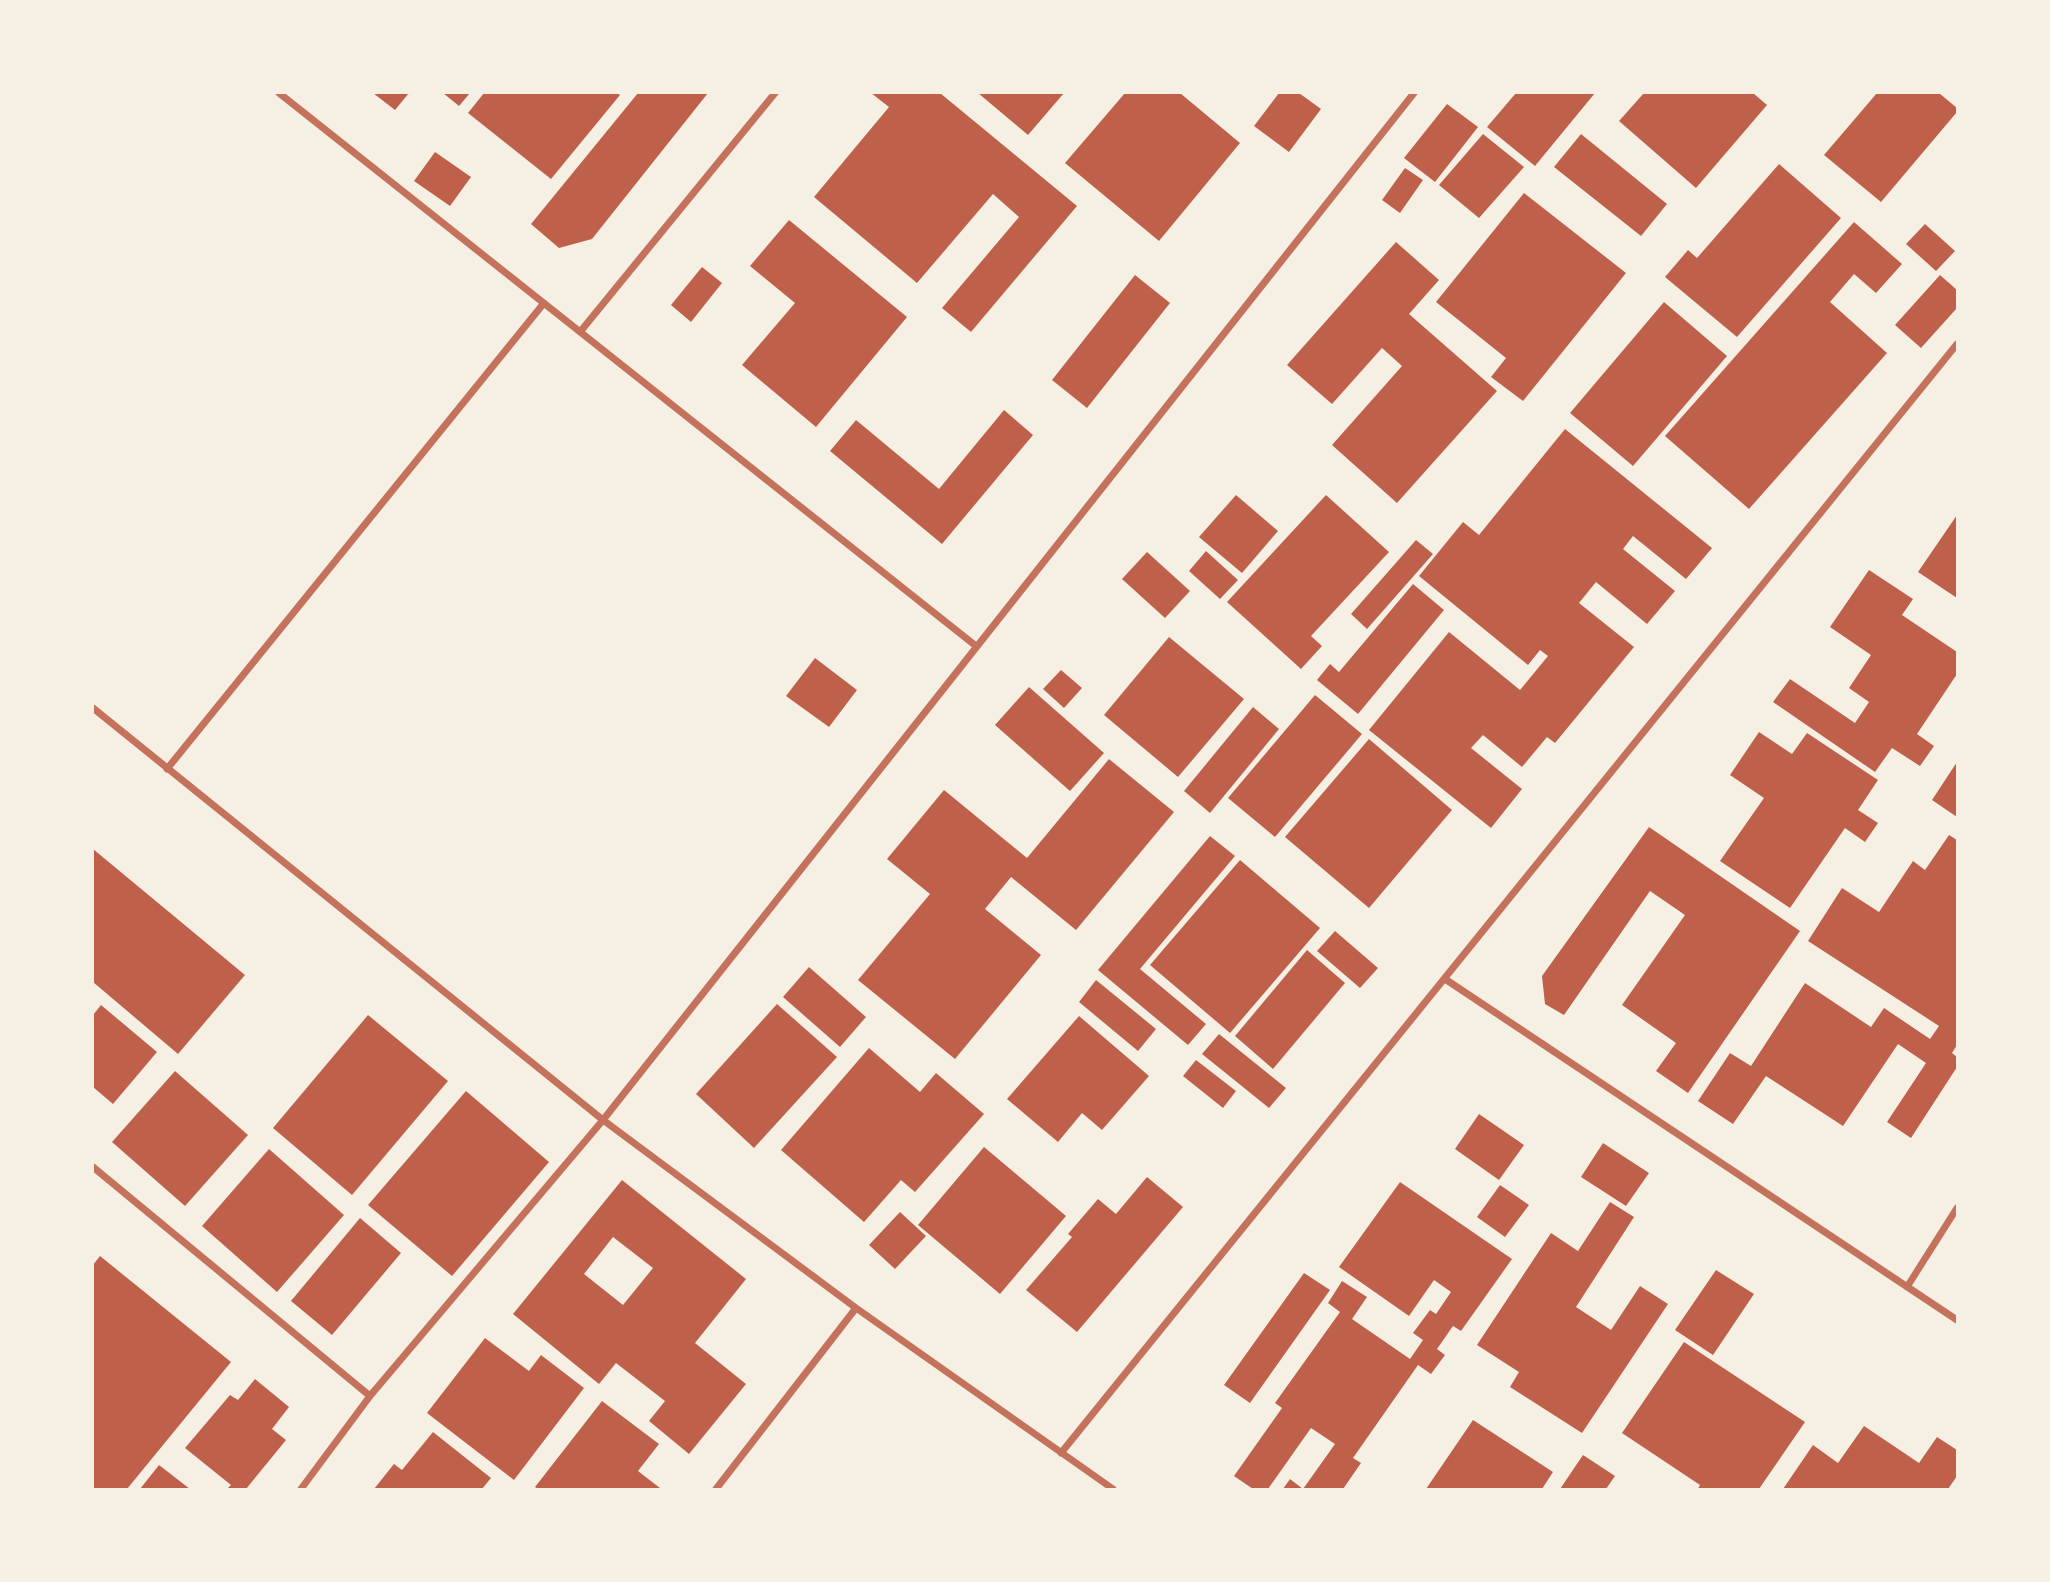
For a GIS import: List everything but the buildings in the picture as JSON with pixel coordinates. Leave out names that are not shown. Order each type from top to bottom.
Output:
[{"type":"street","points":[[278,93],[976,646]]},
{"type":"street","points":[[580,332],[775,93]]},
{"type":"street","points":[[301,1489],[370,1396],[603,1120],[1414,93]]},
{"type":"street","points":[[167,769],[544,303]]},
{"type":"street","points":[[1061,1453],[1957,344]]},
{"type":"street","points":[[93,708],[603,1120],[856,1308],[1113,1489]]},
{"type":"street","points":[[1445,979],[1957,1320]]},
{"type":"street","points":[[93,1167],[370,1396]]},
{"type":"street","points":[[1907,1287],[1957,1208]]},
{"type":"street","points":[[716,1489],[856,1308]]}]
